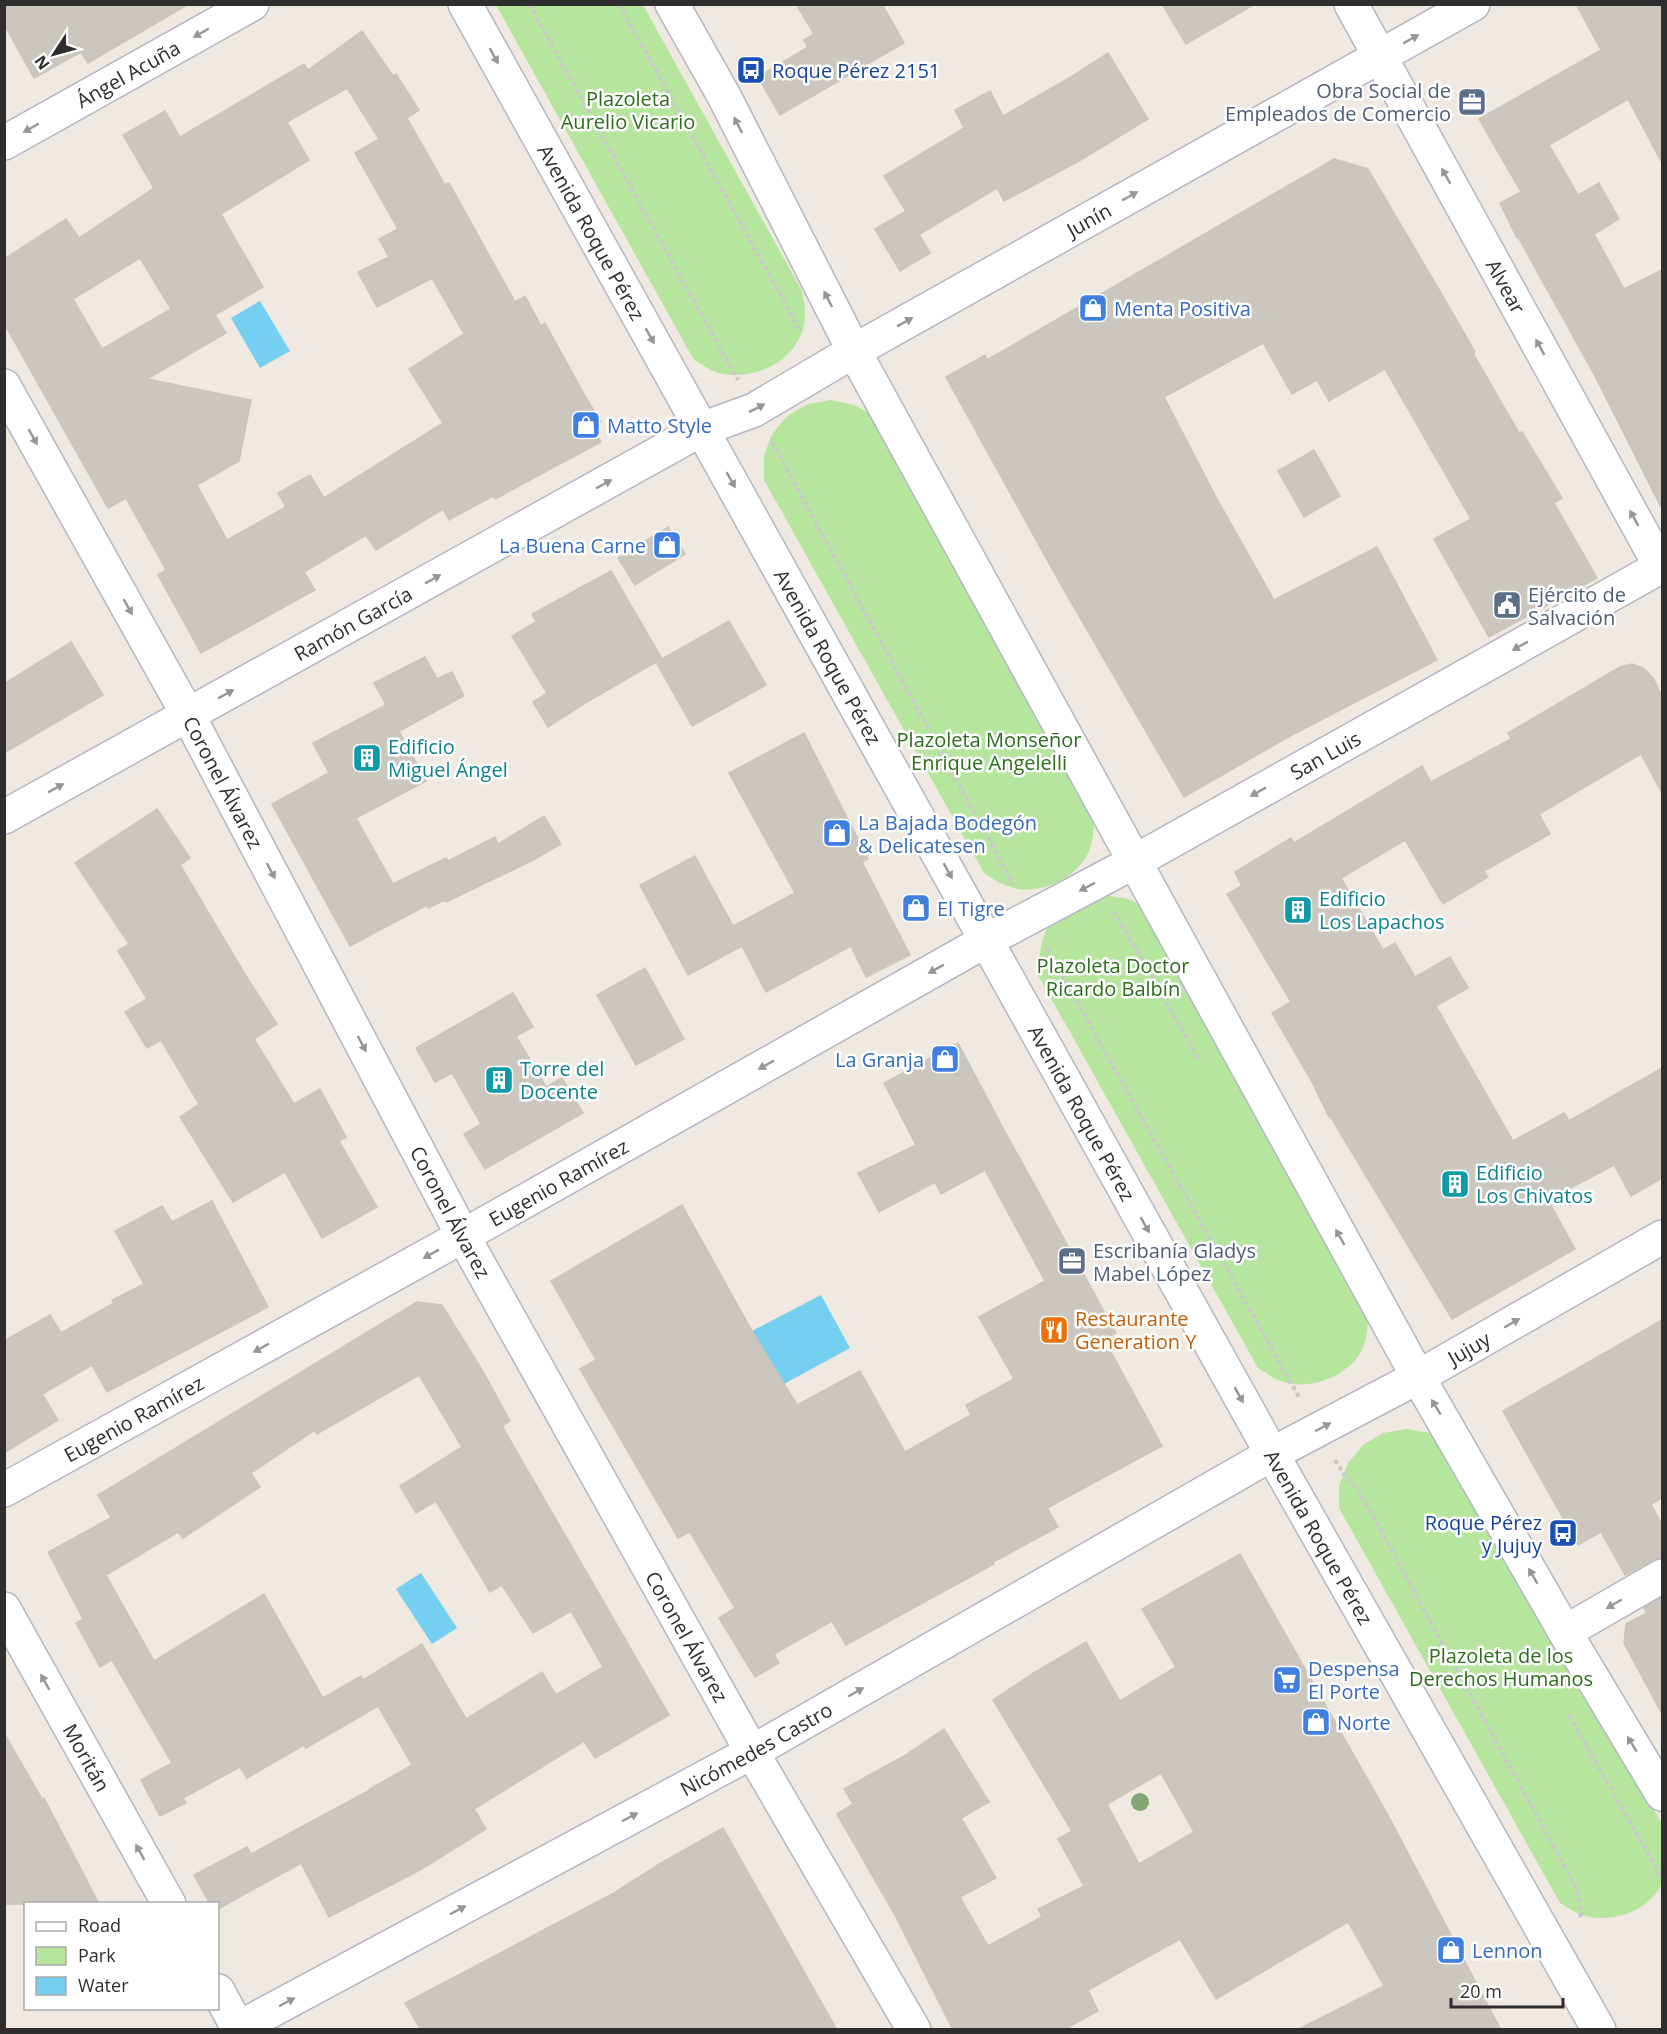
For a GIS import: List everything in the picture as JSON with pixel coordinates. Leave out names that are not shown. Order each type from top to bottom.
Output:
[{"type":"street","name":"Ángel Acuña","points":[[4,143],[252,4]]},
{"type":"street","name":"Avenida Roque Pérez","points":[[465,4],[1272,1454],[1599,2030]]},
{"type":"street","points":[[672,4],[723,96],[854,351],[1418,1377],[1564,1632],[1662,1794]]},
{"type":"street","name":"Alvear","points":[[1351,4],[1662,567]]},
{"type":"street","name":"Junín","points":[[702,429],[754,410],[854,351],[1473,4]]},
{"type":"street","name":"Coronel Álvarez","points":[[4,386],[188,715],[463,1236],[752,1752],[914,2030]]},
{"type":"street","name":"Ramón García","points":[[4,817],[702,429]]},
{"type":"street","name":"San Luis","points":[[987,940],[1134,862],[1662,567]]},
{"type":"street","name":"Eugenio Ramírez","points":[[4,1490],[463,1236],[987,940]]},
{"type":"street","name":"Jujuy","points":[[1272,1454],[1418,1377],[1662,1237]]},
{"type":"street","name":"Nicómedes Castro","points":[[237,2029],[752,1752],[1272,1454]]},
{"type":"street","points":[[1564,1632],[1662,1576]]},
{"type":"street","name":"Moritán","points":[[4,1609],[168,1902]]},
{"type":"street","points":[[219,1993],[237,2029]]},
{"type":"path","points":[[529,4],[754,410],[1029,917],[1317,1430],[1344,1474],[1358,1490],[1577,1889],[1581,1915],[1545,1935]]},
{"type":"green space","name":"Plazoleta Aurelio Vicario","points":[[496,5],[643,5],[802,291],[805,314],[803,330],[797,343],[788,354],[763,370],[733,375],[715,372],[694,360]]},
{"type":"green space","name":"Plazoleta Monseñor Enrique Angelelli","points":[[831,400],[854,405],[875,416],[1093,805],[1094,823],[1089,851],[1074,871],[1053,884],[1041,888],[1016,889],[984,873],[764,480],[764,456],[772,434],[787,416],[808,404]]},
{"type":"green space","name":"Plazoleta Doctor Ricardo Balbín","points":[[1105,895],[1129,899],[1149,910],[1367,1299],[1368,1316],[1364,1345],[1350,1365],[1328,1379],[1315,1383],[1290,1384],[1275,1379],[1258,1368],[1038,975],[1043,939],[1051,922],[1064,910]]},
{"type":"green space","name":"Plazoleta de los Derechos Humanos","points":[[1407,1429],[1430,1433],[1450,1444],[1662,1824],[1661,1885],[1647,1902],[1637,1909],[1615,1917],[1603,1918],[1577,1913],[1560,1903],[1339,1508],[1339,1485],[1348,1463],[1363,1445],[1383,1433]]},
{"type":"water","points":[[260,301],[290,351],[260,368],[231,318]]},
{"type":"water","points":[[821,1295],[850,1348],[784,1384],[752,1331]]},
{"type":"water","points":[[421,1573],[457,1628],[432,1644],[396,1589]]},
{"type":"building","points":[[4,4],[189,4],[88,63],[81,52],[34,78],[4,24]]},
{"type":"building","points":[[796,4],[882,4],[904,43],[780,115],[758,77],[808,47],[804,40],[814,34]]},
{"type":"building","points":[[1162,4],[1255,4],[1186,44]]},
{"type":"building","points":[[1576,4],[1662,4],[1662,163],[1628,99],[1549,145],[1578,195],[1599,183],[1619,219],[1594,234],[1624,289],[1662,270],[1662,509],[1595,376],[1517,238],[1500,203],[1521,192],[1479,119],[1601,50]]},
{"type":"building","points":[[362,31],[393,76],[396,74],[419,110],[407,118],[445,185],[449,183],[515,302],[525,296],[541,326],[545,323],[601,422],[592,426],[601,442],[495,499],[493,496],[449,520],[443,509],[376,550],[366,535],[304,572],[315,590],[201,653],[158,575],[166,570],[126,498],[108,508],[4,323],[4,259],[66,219],[79,238],[154,188],[123,135],[165,111],[180,137],[304,64],[308,70]],"holes":[[[347,88],[379,139],[355,153],[398,229],[379,239],[389,257],[358,272],[377,307],[432,278],[464,334],[409,369],[443,423],[324,498],[310,475],[278,493],[286,507],[227,540],[197,485],[239,461],[251,400],[147,379],[226,333],[215,315],[263,287],[221,214],[309,160],[287,122]],[[140,258],[171,309],[102,349],[73,299]]]},
{"type":"building","points":[[1108,53],[1148,119],[1079,161],[1004,201],[997,188],[920,234],[884,176],[964,128],[955,110],[990,91],[1003,116]]},
{"type":"building","points":[[1334,159],[1368,169],[1475,352],[1473,353],[1519,433],[1522,432],[1562,498],[1554,503],[1597,578],[1489,637],[1434,539],[1471,519],[1385,369],[1329,401],[1317,380],[1292,394],[1263,343],[1164,397],[1217,499],[1274,600],[1377,547],[1437,660],[1290,736],[1184,797],[1060,583],[946,377],[985,355],[987,360]]},
{"type":"building","points":[[906,211],[930,253],[900,271],[875,229]]},
{"type":"building","points":[[1314,450],[1340,496],[1304,517],[1278,471]]},
{"type":"building","points":[[668,527],[685,554],[635,585],[618,558]]},
{"type":"building","points":[[611,571],[662,659],[729,621],[766,685],[692,726],[656,662],[548,727],[533,702],[547,693],[512,636],[536,622],[532,614]]},
{"type":"building","points":[[71,642],[103,695],[4,753],[4,684]]},
{"type":"building","points":[[425,657],[437,679],[452,672],[464,696],[399,731],[426,781],[356,818],[393,884],[446,858],[448,861],[495,837],[498,844],[544,816],[561,844],[446,902],[445,900],[428,908],[427,905],[350,946],[272,804],[329,773],[313,743],[386,705],[374,683]]},
{"type":"building","points":[[1632,664],[1643,668],[1653,678],[1662,696],[1662,793],[1641,754],[1539,814],[1550,834],[1484,871],[1488,877],[1443,904],[1405,840],[1341,878],[1383,950],[1395,943],[1415,977],[1450,957],[1468,988],[1436,1006],[1513,1141],[1564,1113],[1569,1121],[1662,1068],[1662,1178],[1631,1196],[1614,1165],[1548,1200],[1575,1249],[1452,1319],[1329,1117],[1311,1080],[1272,1013],[1291,1002],[1227,894],[1242,886],[1235,872],[1291,838],[1294,843],[1422,766],[1431,782],[1511,739],[1508,733],[1620,667]]},
{"type":"building","points":[[804,733],[868,859],[862,862],[910,955],[866,977],[851,946],[766,992],[742,946],[688,975],[640,885],[695,856],[733,926],[795,893],[729,773]]},
{"type":"building","points":[[157,809],[190,858],[180,865],[277,1024],[254,1039],[294,1104],[320,1089],[346,1137],[339,1141],[377,1207],[322,1238],[285,1172],[233,1202],[180,1117],[199,1104],[161,1040],[147,1048],[125,1012],[147,999],[118,951],[129,944],[75,863]]},
{"type":"building","points":[[645,968],[684,1039],[636,1065],[597,995]]},
{"type":"building","name":"Torre del Docente","points":[[513,993],[533,1027],[516,1036],[546,1087],[562,1078],[583,1113],[485,1169],[464,1134],[481,1124],[452,1073],[435,1082],[416,1048]]},
{"type":"building","points":[[958,1043],[1116,1333],[1104,1339],[1162,1446],[1047,1508],[1058,1527],[993,1562],[994,1564],[846,1645],[832,1621],[774,1654],[779,1663],[755,1677],[719,1618],[735,1608],[690,1532],[678,1538],[580,1369],[596,1360],[551,1281],[682,1205],[752,1331],[797,1405],[860,1371],[905,1452],[971,1415],[966,1405],[1014,1379],[979,1317],[1045,1281],[985,1170],[941,1194],[935,1182],[879,1212],[858,1173],[916,1145],[884,1083]]},
{"type":"building","points":[[212,1201],[268,1307],[107,1392],[92,1365],[42,1394],[58,1420],[4,1453],[4,1341],[50,1315],[61,1333],[114,1303],[112,1300],[144,1284],[115,1231],[162,1206],[172,1222]]},
{"type":"building","points":[[417,1302],[442,1305],[510,1421],[502,1426],[669,1715],[595,1758],[584,1741],[474,1809],[486,1829],[420,1870],[329,1917],[301,1863],[219,1908],[219,1902],[209,1902],[194,1875],[247,1847],[251,1854],[412,1765],[378,1706],[306,1748],[304,1745],[247,1778],[240,1767],[183,1798],[186,1803],[160,1816],[141,1780],[172,1763],[112,1660],[100,1667],[76,1623],[83,1619],[48,1552],[111,1518],[98,1495]],"holes":[[[419,1375],[462,1447],[400,1486],[416,1513],[436,1501],[490,1592],[502,1585],[533,1633],[571,1611],[603,1667],[556,1695],[542,1672],[466,1719],[422,1644],[363,1680],[361,1676],[323,1698],[264,1594],[154,1661],[106,1575],[178,1532],[183,1538],[260,1487],[251,1473],[315,1430],[317,1434]]]},
{"type":"building","points":[[1662,1320],[1662,1498],[1651,1504],[1662,1525],[1662,1557],[1625,1575],[1601,1532],[1578,1545],[1503,1411]]},
{"type":"building","points":[[1240,1554],[1390,1819],[1501,2030],[1297,2030],[1384,1986],[1348,1922],[1216,1999],[1180,1939],[1088,1990],[1098,2011],[1063,2030],[953,2030],[897,1919],[837,1814],[853,1804],[844,1789],[904,1756],[944,1729],[989,1802],[961,1818],[996,1878],[960,1897],[988,1946],[1042,1917],[1038,1909],[1084,1886],[1058,1839],[1072,1831],[993,1700],[1086,1642],[1120,1701],[1176,1667],[1142,1609]],"holes":[[[1161,1773],[1194,1832],[1139,1864],[1107,1804]]]},
{"type":"building","points":[[1662,1597],[1662,1714],[1624,1643],[1626,1624],[1647,1613],[1644,1608]]},
{"type":"building","points":[[4,1733],[42,1799],[44,1798],[98,1902],[4,1904]]},
{"type":"building","points":[[723,1828],[837,2030],[421,2030],[405,2003],[614,1893]]},
{"type":"place","name":"Roque Pérez 2151","points":[[751,70]]},
{"type":"place","name":"Obra Social de Empleados de Comercio","points":[[1472,102]]},
{"type":"place","name":"Menta Positiva","points":[[1093,308]]},
{"type":"place","name":"Matto Style","points":[[586,425]]},
{"type":"place","name":"La Buena Carne","points":[[667,545]]},
{"type":"place","name":"Ejército de Salvación","points":[[1507,605]]},
{"type":"place","name":"Edificio Miguel Ángel","points":[[367,758]]},
{"type":"place","name":"La Bajada Bodegón & Delicatesen","points":[[837,833]]},
{"type":"place","name":"El Tigre","points":[[916,908]]},
{"type":"place","name":"Edificio Los Lapachos","points":[[1298,910]]},
{"type":"place","name":"La Granja","points":[[945,1059]]},
{"type":"place","name":"Torre del Docente","points":[[499,1080]]},
{"type":"place","name":"Edificio Los Chivatos","points":[[1455,1184]]},
{"type":"place","name":"Escribanía Gladys Mabel López","points":[[1072,1261]]},
{"type":"place","name":"Restaurante Generation Y","points":[[1054,1330]]},
{"type":"place","name":"Roque Pérez y Jujuy","points":[[1563,1533]]},
{"type":"place","name":"Despensa El Porte","points":[[1287,1680]]},
{"type":"place","name":"Norte","points":[[1316,1722]]},
{"type":"place","name":"Lennon","points":[[1451,1950]]}]
